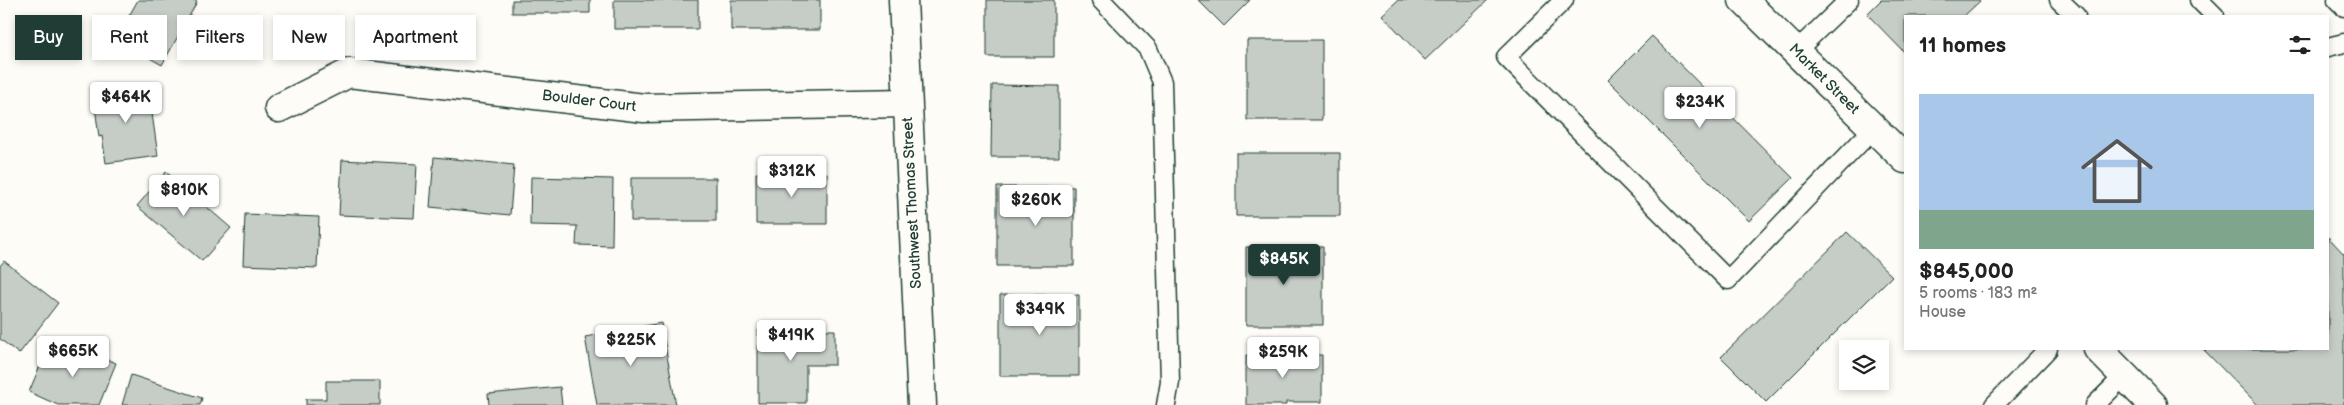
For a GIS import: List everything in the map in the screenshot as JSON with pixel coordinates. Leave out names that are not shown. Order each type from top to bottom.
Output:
[{"type":"street","name":"Southwest Thomas Street","points":[[903,0],[922,405]]},
{"type":"street","name":"Market Street","points":[[1743,0],[1873,129],[1904,157]]},
{"type":"street","name":"Boulder Court","points":[[279,108],[349,73],[644,108],[908,103]]},
{"type":"street","points":[[2099,350],[2153,405]]},
{"type":"lane","points":[[1101,0],[1148,49],[1162,82],[1170,382],[1166,405]]},
{"type":"lane","points":[[1564,0],[1506,57],[1728,280],[1873,129]]},
{"type":"lane","points":[[1796,51],[1849,0]]},
{"type":"lane","points":[[2059,0],[2075,15]]},
{"type":"lane","points":[[2199,0],[2214,15]]},
{"type":"lane","points":[[2337,0],[2344,7]]},
{"type":"lane","points":[[2329,47],[2344,43]]},
{"type":"lane","points":[[1994,405],[2047,350]]},
{"type":"lane","points":[[2095,405],[2124,376]]},
{"type":"building","points":[[138,0],[194,0],[197,2],[190,15],[177,15],[177,38],[167,56],[167,15],[130,15]]},
{"type":"building","points":[[512,0],[590,0],[590,13],[512,13]]},
{"type":"building","points":[[614,0],[698,0],[698,29],[614,29]]},
{"type":"building","points":[[731,0],[820,0],[820,30],[731,30]]},
{"type":"building","points":[[987,0],[1054,0],[1054,57],[987,57]]},
{"type":"building","points":[[1198,0],[1250,0],[1224,26]]},
{"type":"building","points":[[1398,0],[1488,0],[1425,60],[1382,15]]},
{"type":"building","points":[[1881,0],[1980,1],[1965,15],[1904,15],[1904,52],[1867,14]]},
{"type":"building","points":[[1652,36],[1793,178],[1749,221],[1608,80]]},
{"type":"building","points":[[1247,40],[1322,40],[1322,120],[1247,120]]},
{"type":"building","points":[[153,60],[165,60],[162,65]]},
{"type":"building","points":[[148,85],[158,156],[106,163],[102,136],[99,137],[93,92]]},
{"type":"building","points":[[992,85],[1059,86],[1059,157],[991,157]]},
{"type":"building","points":[[1236,153],[1340,153],[1340,216],[1236,216]]},
{"type":"building","points":[[434,157],[514,165],[510,215],[430,207]]},
{"type":"building","points":[[342,160],[417,164],[414,218],[339,215]]},
{"type":"building","points":[[166,172],[231,228],[202,261],[137,206]]},
{"type":"building","points":[[756,173],[827,173],[827,224],[756,224]]},
{"type":"building","points":[[531,177],[613,179],[612,246],[576,245],[577,226],[530,225]]},
{"type":"building","points":[[631,178],[716,178],[716,221],[631,221]]},
{"type":"building","points":[[997,187],[1074,187],[1074,266],[997,266]]},
{"type":"building","points":[[245,214],[319,217],[317,268],[243,265]]},
{"type":"building","points":[[1847,232],[1892,276],[1766,402],[1721,357]]},
{"type":"building","points":[[2329,238],[2344,254],[2344,405],[2258,405],[2204,350],[2329,350]]},
{"type":"building","points":[[1246,247],[1323,247],[1323,325],[1246,325]]},
{"type":"building","points":[[4,261],[58,303],[19,354],[0,339],[0,266]]},
{"type":"building","points":[[1000,295],[1079,295],[1079,376],[1000,376]]},
{"type":"building","points":[[661,323],[676,405],[597,405],[585,337]]},
{"type":"building","points":[[758,330],[835,330],[835,365],[806,365],[806,403],[758,403]]},
{"type":"building","points":[[66,342],[116,363],[99,405],[58,405],[29,392],[45,354],[59,360]]},
{"type":"building","points":[[1246,355],[1322,355],[1322,402],[1286,402],[1286,405],[1246,405]]},
{"type":"building","points":[[131,375],[202,398],[200,405],[122,405]]},
{"type":"building","points":[[326,381],[380,381],[380,405],[306,405],[306,399],[326,399]]},
{"type":"building","points":[[560,387],[562,405],[489,405],[488,394]]}]
